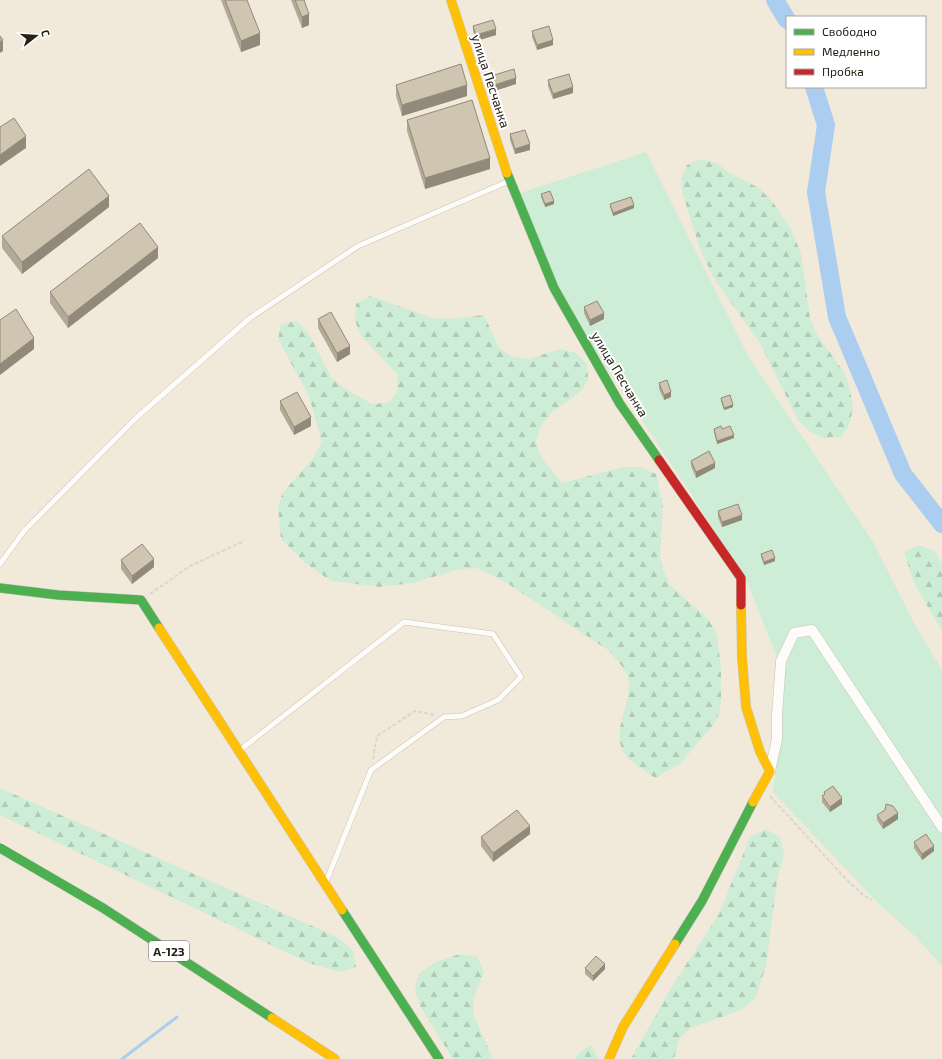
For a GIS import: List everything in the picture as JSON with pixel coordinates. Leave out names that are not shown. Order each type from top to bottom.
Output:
[{"type":"street","name":"улица Песчанка","points":[[451,0],[510,181],[554,288],[620,404],[741,578],[742,658],[746,707],[760,752],[770,771]]},
{"type":"street","points":[[0,588],[58,595],[141,600],[439,1059]]},
{"type":"street","points":[[609,1059],[623,1027],[702,901],[770,771],[777,739],[777,715],[781,661],[794,633],[812,630],[942,827]]},
{"type":"street","name":"А-123","points":[[0,848],[103,908],[335,1059]]},
{"type":"lane","points":[[0,564],[24,531],[136,418],[250,318],[358,246],[510,181]]},
{"type":"lane","points":[[240,751],[404,622],[493,634],[521,677],[498,700],[462,716],[444,717],[371,770],[326,884]]},
{"type":"path","points":[[141,600],[190,566],[244,541]]},
{"type":"path","points":[[371,770],[377,736],[415,711],[444,717]]},
{"type":"path","points":[[761,786],[844,877],[863,895],[872,900]]},
{"type":"green space","points":[[646,152],[748,356],[872,540],[914,623],[942,670],[942,966],[917,938],[877,902],[773,792],[781,730],[785,677],[747,582],[694,498],[595,350],[547,265],[517,194]]},
{"type":"green space","points":[[702,159],[717,163],[729,173],[759,188],[772,201],[791,229],[801,253],[810,318],[816,333],[845,374],[850,390],[853,407],[850,423],[841,437],[824,438],[809,431],[798,420],[761,345],[713,277],[699,246],[683,195],[681,179],[687,165]]},
{"type":"green space","points":[[370,296],[433,318],[451,319],[484,315],[499,348],[512,357],[528,359],[560,349],[576,353],[587,364],[588,380],[579,393],[552,412],[541,426],[536,442],[541,457],[562,483],[624,467],[641,467],[656,474],[663,506],[660,554],[663,570],[670,585],[709,620],[717,635],[721,669],[721,704],[717,720],[681,763],[655,778],[626,756],[621,747],[620,737],[620,727],[628,697],[629,687],[628,677],[625,670],[608,650],[507,583],[477,568],[460,569],[413,583],[380,587],[331,581],[304,562],[281,539],[278,508],[282,494],[313,458],[322,443],[309,396],[278,339],[281,324],[297,321],[308,332],[331,377],[344,388],[372,404],[388,403],[398,391],[397,374],[362,337],[355,321],[356,304]]},
{"type":"green space","points":[[919,545],[934,551],[942,564],[942,631],[914,583],[904,552]]},
{"type":"green space","points":[[0,788],[337,937],[353,951],[356,967],[340,972],[309,963],[0,815]]},
{"type":"green space","points":[[766,829],[780,837],[784,853],[777,881],[766,966],[755,999],[741,1010],[691,1028],[679,1039],[674,1059],[631,1059],[674,983],[719,914],[750,837]]},
{"type":"green space","points":[[461,954],[477,957],[484,972],[473,1000],[474,1016],[493,1059],[453,1059],[421,1008],[415,991],[418,975],[428,967],[438,962]]},
{"type":"green space","points":[[591,1045],[598,1059],[575,1059],[578,1054]]},
{"type":"building","points":[[225,0],[247,0],[260,33],[241,41]]},
{"type":"building","points":[[295,0],[304,0],[309,14],[302,17]]},
{"type":"building","points":[[493,20],[496,29],[476,35],[473,26]]},
{"type":"building","points":[[549,26],[553,40],[537,45],[532,31]]},
{"type":"building","points":[[461,64],[467,85],[402,105],[396,85]]},
{"type":"building","points":[[514,69],[516,78],[494,85],[491,76]]},
{"type":"building","points":[[569,74],[573,87],[553,94],[548,80]]},
{"type":"building","points":[[472,100],[490,158],[425,178],[407,120]]},
{"type":"building","points":[[14,118],[26,136],[0,155],[0,127]]},
{"type":"building","points":[[525,130],[530,144],[515,149],[510,134]]},
{"type":"building","points":[[89,169],[109,196],[22,262],[2,236]]},
{"type":"building","points":[[550,191],[554,201],[545,204],[541,194]]},
{"type":"building","points":[[631,197],[634,205],[613,213],[610,204]]},
{"type":"building","points":[[140,223],[158,247],[68,317],[50,292]]},
{"type":"building","points":[[597,301],[604,313],[590,320],[584,307]]},
{"type":"building","points":[[16,309],[34,338],[0,364],[0,320]]},
{"type":"building","points":[[331,312],[350,346],[337,353],[318,319]]},
{"type":"building","points":[[667,380],[671,392],[664,395],[659,383]]},
{"type":"building","points":[[297,392],[311,417],[294,427],[280,401]]},
{"type":"building","points":[[730,395],[733,405],[724,408],[721,398]]},
{"type":"building","points":[[721,426],[722,429],[730,426],[734,435],[717,441],[714,429]]},
{"type":"building","points":[[709,451],[715,463],[696,472],[691,461]]},
{"type":"building","points":[[738,504],[742,515],[722,522],[718,511]]},
{"type":"building","points":[[142,544],[154,559],[132,576],[121,560]]},
{"type":"building","points":[[772,550],[775,558],[764,562],[761,554]]},
{"type":"building","points":[[833,786],[842,798],[830,807],[822,796],[825,794],[824,792]]},
{"type":"building","points":[[886,804],[893,806],[898,813],[883,823],[877,815],[885,810]]},
{"type":"building","points":[[517,810],[530,826],[493,853],[481,837]]},
{"type":"building","points":[[926,834],[934,846],[922,854],[914,842]]},
{"type":"building","points":[[596,956],[605,964],[593,976],[585,968]]},
{"type":"waterway","points":[[775,0],[786,18]]},
{"type":"waterway","points":[[814,88],[826,125],[816,192],[837,317],[903,474],[942,524]]},
{"type":"waterway","points":[[122,1059],[177,1017]]},
{"type":"traffic: fast","points":[[507,173],[554,288],[620,404],[659,460]]},
{"type":"traffic: fast","points":[[0,588],[58,595],[141,600],[159,628]]},
{"type":"traffic: fast","points":[[675,944],[702,901],[753,802]]},
{"type":"traffic: fast","points":[[0,848],[103,908],[272,1018]]},
{"type":"traffic: fast","points":[[342,910],[439,1059]]},
{"type":"traffic: slow","points":[[451,0],[507,173]]},
{"type":"traffic: slow","points":[[741,605],[742,657],[746,707],[760,752],[770,771],[753,802]]},
{"type":"traffic: slow","points":[[159,628],[342,910]]},
{"type":"traffic: slow","points":[[609,1059],[623,1027],[675,944]]},
{"type":"traffic: slow","points":[[272,1018],[335,1059]]},
{"type":"traffic: jam","points":[[659,460],[741,578],[741,605]]}]
